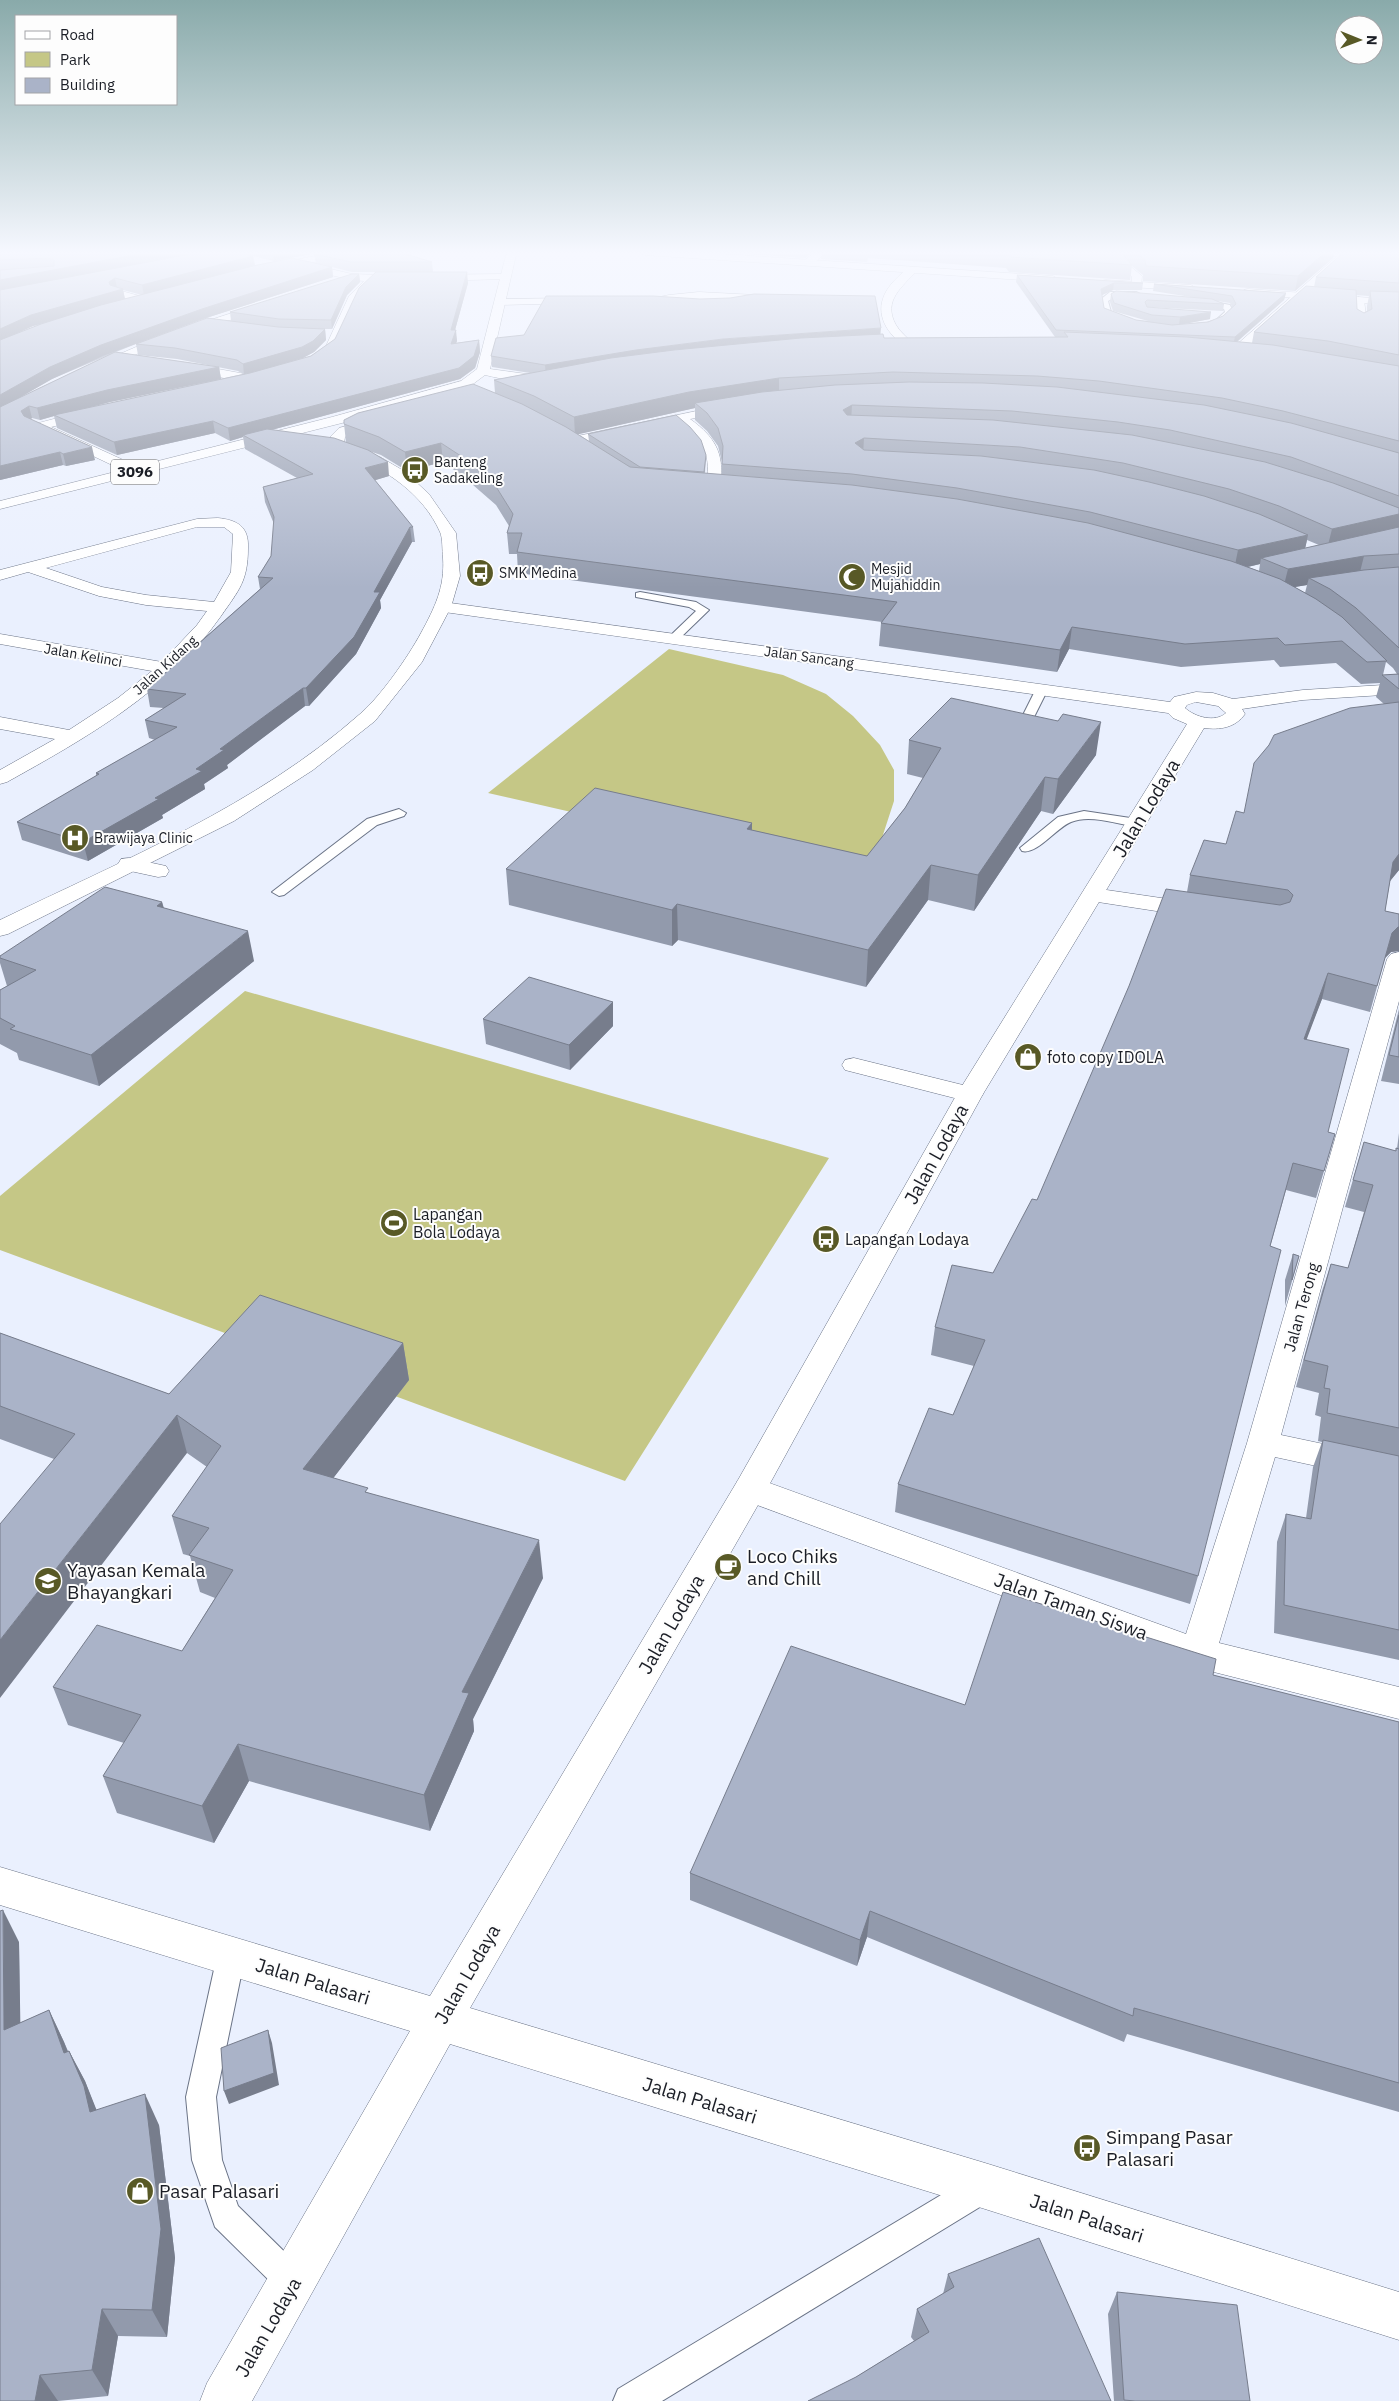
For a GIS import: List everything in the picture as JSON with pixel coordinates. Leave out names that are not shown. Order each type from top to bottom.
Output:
[{"type":"street","points":[[82,372],[101,364]]},
{"type":"street","points":[[293,368],[302,364]]},
{"type":"street","points":[[270,438],[465,384],[483,371],[485,364]]},
{"type":"street","points":[[177,365],[255,378],[215,386]]},
{"type":"street","points":[[483,371],[524,379],[555,380],[513,388]]},
{"type":"street","points":[[465,384],[476,396]]},
{"type":"street","points":[[40,426],[100,408],[81,402]]},
{"type":"street","points":[[0,416],[17,406]]},
{"type":"street","points":[[588,450],[568,439],[679,416],[741,406]]},
{"type":"street","points":[[338,446],[338,436],[344,431],[402,415]]},
{"type":"street","points":[[0,416],[40,426],[138,472]]},
{"type":"street","points":[[679,416],[694,427],[713,450],[716,462],[716,475],[707,488],[728,490]]},
{"type":"street","points":[[270,438],[307,441]]},
{"type":"street","name":"3096","points":[[0,505],[270,438]]},
{"type":"street","points":[[0,929],[226,817],[306,766],[368,717],[416,658],[443,607],[452,576],[448,534],[424,496],[399,474],[375,460],[338,446],[323,443]]},
{"type":"street","name":"Jalan Kidang","points":[[0,575],[197,523],[221,522],[237,528],[242,535],[239,575],[199,636],[166,668],[127,700],[74,737],[0,778]]},
{"type":"street","points":[[31,568],[99,591],[146,600],[219,607]]},
{"type":"street","name":"Jalan Sancang","points":[[443,607],[1042,689],[1186,715]]},
{"type":"street","name":"Jalan Kelinci","points":[[0,639],[166,668]]},
{"type":"street","points":[[1385,673],[1397,689]]},
{"type":"street","points":[[1231,705],[1236,714],[1229,720],[1213,723],[1186,715],[1180,701],[1196,697],[1215,699],[1231,705],[1303,695],[1397,689]]},
{"type":"street","name":"Jalan Lodaya","points":[[225,2401],[440,2020],[750,1488],[970,1094],[1138,823],[1186,715]]},
{"type":"street","points":[[0,723],[74,737]]},
{"type":"street","points":[[129,864],[158,871]]},
{"type":"street","points":[[1093,895],[1218,913]]},
{"type":"street","name":"Jalan Terong","points":[[1198,1653],[1263,1442],[1399,959]]},
{"type":"street","points":[[854,1065],[970,1094]]},
{"type":"street","points":[[1263,1442],[1399,1472]]},
{"type":"street","name":"Jalan Taman Siswa","points":[[750,1488],[1198,1653],[1399,1703]]},
{"type":"street","name":"Jalan Palasari","points":[[0,1886],[985,2186],[1399,2316]]},
{"type":"lane","points":[[640,595],[692,604],[703,610],[674,638]]},
{"type":"lane","points":[[1023,727],[1042,689]]},
{"type":"lane","points":[[279,892],[372,822],[399,812]]},
{"type":"lane","points":[[1027,848],[1066,819],[1074,817],[1084,816],[1138,823]]},
{"type":"lane","points":[[231,1956],[202,2097],[207,2160],[226,2216],[293,2282]]},
{"type":"lane","points":[[630,2401],[985,2186]]},
{"type":"green space","points":[[669,649],[783,675],[826,694],[853,716],[880,745],[894,770],[894,801],[880,844],[859,878],[488,793]]},
{"type":"green space","name":"Lapangan Bola Lodaya","points":[[245,991],[829,1158],[625,1481],[0,1250],[0,1196]]},
{"type":"building","points":[[0,364],[57,364],[50,367],[0,395]]},
{"type":"building","points":[[90,364],[199,364],[219,367],[107,390],[37,408],[29,406],[21,411],[24,416],[92,447],[63,454],[60,452],[0,466],[0,407]]},
{"type":"building","points":[[282,364],[464,364],[459,368],[228,428],[213,421],[114,442],[54,415],[250,373]]},
{"type":"building","points":[[579,364],[1387,364],[1399,366],[1399,441],[1283,411],[1222,398],[1099,381],[1037,376],[893,372],[779,378],[689,392],[574,417],[534,396],[494,380]]},
{"type":"building","points":[[909,382],[1057,387],[1204,405],[1291,423],[1399,453],[1399,496],[1291,457],[1170,430],[1118,422],[1012,411],[852,405],[843,410],[847,415],[993,420],[1132,435],[1265,462],[1333,483],[1399,508],[1399,514],[1332,529],[1279,506],[1229,489],[1123,463],[1020,447],[864,438],[855,443],[864,450],[981,456],[1094,470],[1204,496],[1259,514],[1308,535],[1238,550],[1090,512],[957,488],[852,474],[722,464],[723,446],[718,428],[707,413],[695,403],[762,392],[835,385]]},
{"type":"building","points":[[473,384],[522,404],[566,427],[630,467],[852,485],[957,499],[1088,523],[1231,561],[1280,579],[1316,599],[1342,617],[1387,661],[1367,662],[1342,641],[1285,645],[1278,638],[1185,644],[1072,627],[1060,650],[881,623],[897,602],[517,552],[522,533],[507,533],[513,514],[495,485],[464,458],[441,443],[405,452],[379,437],[344,424],[344,420],[358,413]]},
{"type":"building","points":[[676,415],[701,440],[706,455],[704,472],[640,467],[588,434]]},
{"type":"building","points":[[267,429],[334,438],[368,450],[388,462],[365,468],[413,527],[410,527],[374,592],[380,592],[354,637],[306,688],[303,688],[220,749],[224,750],[196,769],[202,771],[155,798],[159,799],[83,842],[17,822],[99,774],[96,773],[177,727],[145,720],[186,694],[147,689],[273,578],[258,577],[271,556],[274,517],[263,487],[313,474],[243,435]]},
{"type":"building","points":[[1399,527],[1399,554],[1364,556],[1288,569],[1261,558]]},
{"type":"building","points":[[1399,567],[1399,648],[1356,608],[1330,589],[1309,578],[1364,570]]},
{"type":"building","points":[[1399,674],[1399,689],[1382,675]]},
{"type":"building","points":[[951,698],[1058,721],[1063,714],[1101,722],[1058,779],[1045,777],[978,875],[931,865],[868,950],[677,904],[672,910],[506,869],[595,788],[752,823],[747,829],[867,856],[905,808],[941,748],[909,740]]},
{"type":"building","points":[[1399,702],[1399,854],[1393,862],[1385,911],[1399,914],[1399,927],[1392,933],[1377,986],[1328,973],[1304,1039],[1349,1049],[1328,1132],[1335,1134],[1324,1171],[1293,1163],[1270,1246],[1281,1250],[1198,1576],[898,1484],[929,1408],[953,1415],[985,1340],[935,1327],[952,1265],[993,1273],[1032,1199],[1037,1200],[1129,986],[1166,889],[1280,905],[1290,902],[1293,895],[1288,890],[1190,875],[1204,840],[1226,844],[1236,811],[1244,813],[1254,763],[1269,745],[1274,735],[1350,708]]},
{"type":"building","points":[[105,887],[162,902],[157,906],[248,931],[91,1055],[10,1029],[15,1026],[0,1018],[0,990],[36,970],[0,958],[0,956]]},
{"type":"building","points":[[529,977],[613,1002],[569,1045],[483,1019]]},
{"type":"building","points":[[1399,1015],[1399,1057],[1389,1055]]},
{"type":"building","points":[[1364,1142],[1396,1151],[1396,1148],[1399,1149],[1399,1428],[1327,1413],[1330,1389],[1324,1388],[1328,1366],[1304,1360],[1331,1264],[1348,1268],[1373,1185],[1353,1180]]},
{"type":"building","points":[[1293,1254],[1299,1256],[1292,1280]]},
{"type":"building","points":[[260,1295],[403,1343],[303,1469],[368,1488],[365,1492],[539,1540],[462,1692],[469,1693],[424,1795],[238,1744],[202,1806],[103,1776],[141,1715],[53,1687],[97,1625],[182,1651],[233,1570],[189,1555],[209,1528],[172,1516],[221,1446],[177,1415],[0,1640],[0,1524],[75,1434],[0,1406],[0,1333],[169,1394]]},
{"type":"building","points":[[1323,1440],[1399,1456],[1399,1630],[1284,1605],[1286,1514],[1311,1519]]},
{"type":"building","points":[[1003,1592],[1216,1659],[1213,1675],[1399,1722],[1399,2083],[1134,2008],[1133,2016],[870,1911],[860,1940],[690,1873],[791,1646],[965,1705]]},
{"type":"building","points":[[3,1910],[4,2030],[49,2010],[64,2053],[69,2051],[84,2086],[90,2112],[145,2094],[161,2229],[152,2310],[102,2309],[92,2370],[40,2375],[35,2401],[0,2401],[0,1911]]},
{"type":"building","points":[[268,2030],[274,2073],[224,2091],[221,2048]]},
{"type":"building","points":[[1039,2238],[1111,2401],[808,2401],[856,2377],[929,2332],[917,2309],[954,2287],[948,2274]]},
{"type":"building","points":[[1117,2292],[1237,2305],[1250,2401],[1124,2400]]},
{"type":"place","name":"Banteng Sadakeling","points":[[415,470]]},
{"type":"place","name":"SMK Medina","points":[[480,573]]},
{"type":"place","name":"Mesjid Mujahiddin","points":[[852,577]]},
{"type":"place","name":"Brawijaya Clinic","points":[[75,838]]},
{"type":"place","name":"foto copy IDOLA","points":[[1028,1057]]},
{"type":"place","name":"Lapangan Bola Lodaya","points":[[394,1223]]},
{"type":"place","name":"Lapangan Lodaya","points":[[826,1239]]},
{"type":"place","name":"Loco Chiks and Chill","points":[[728,1567]]},
{"type":"place","name":"Yayasan Kemala Bhayangkari","points":[[48,1581]]},
{"type":"place","name":"Simpang Pasar Palasari","points":[[1087,2148]]},
{"type":"place","name":"Pasar Palasari","points":[[140,2191]]}]
